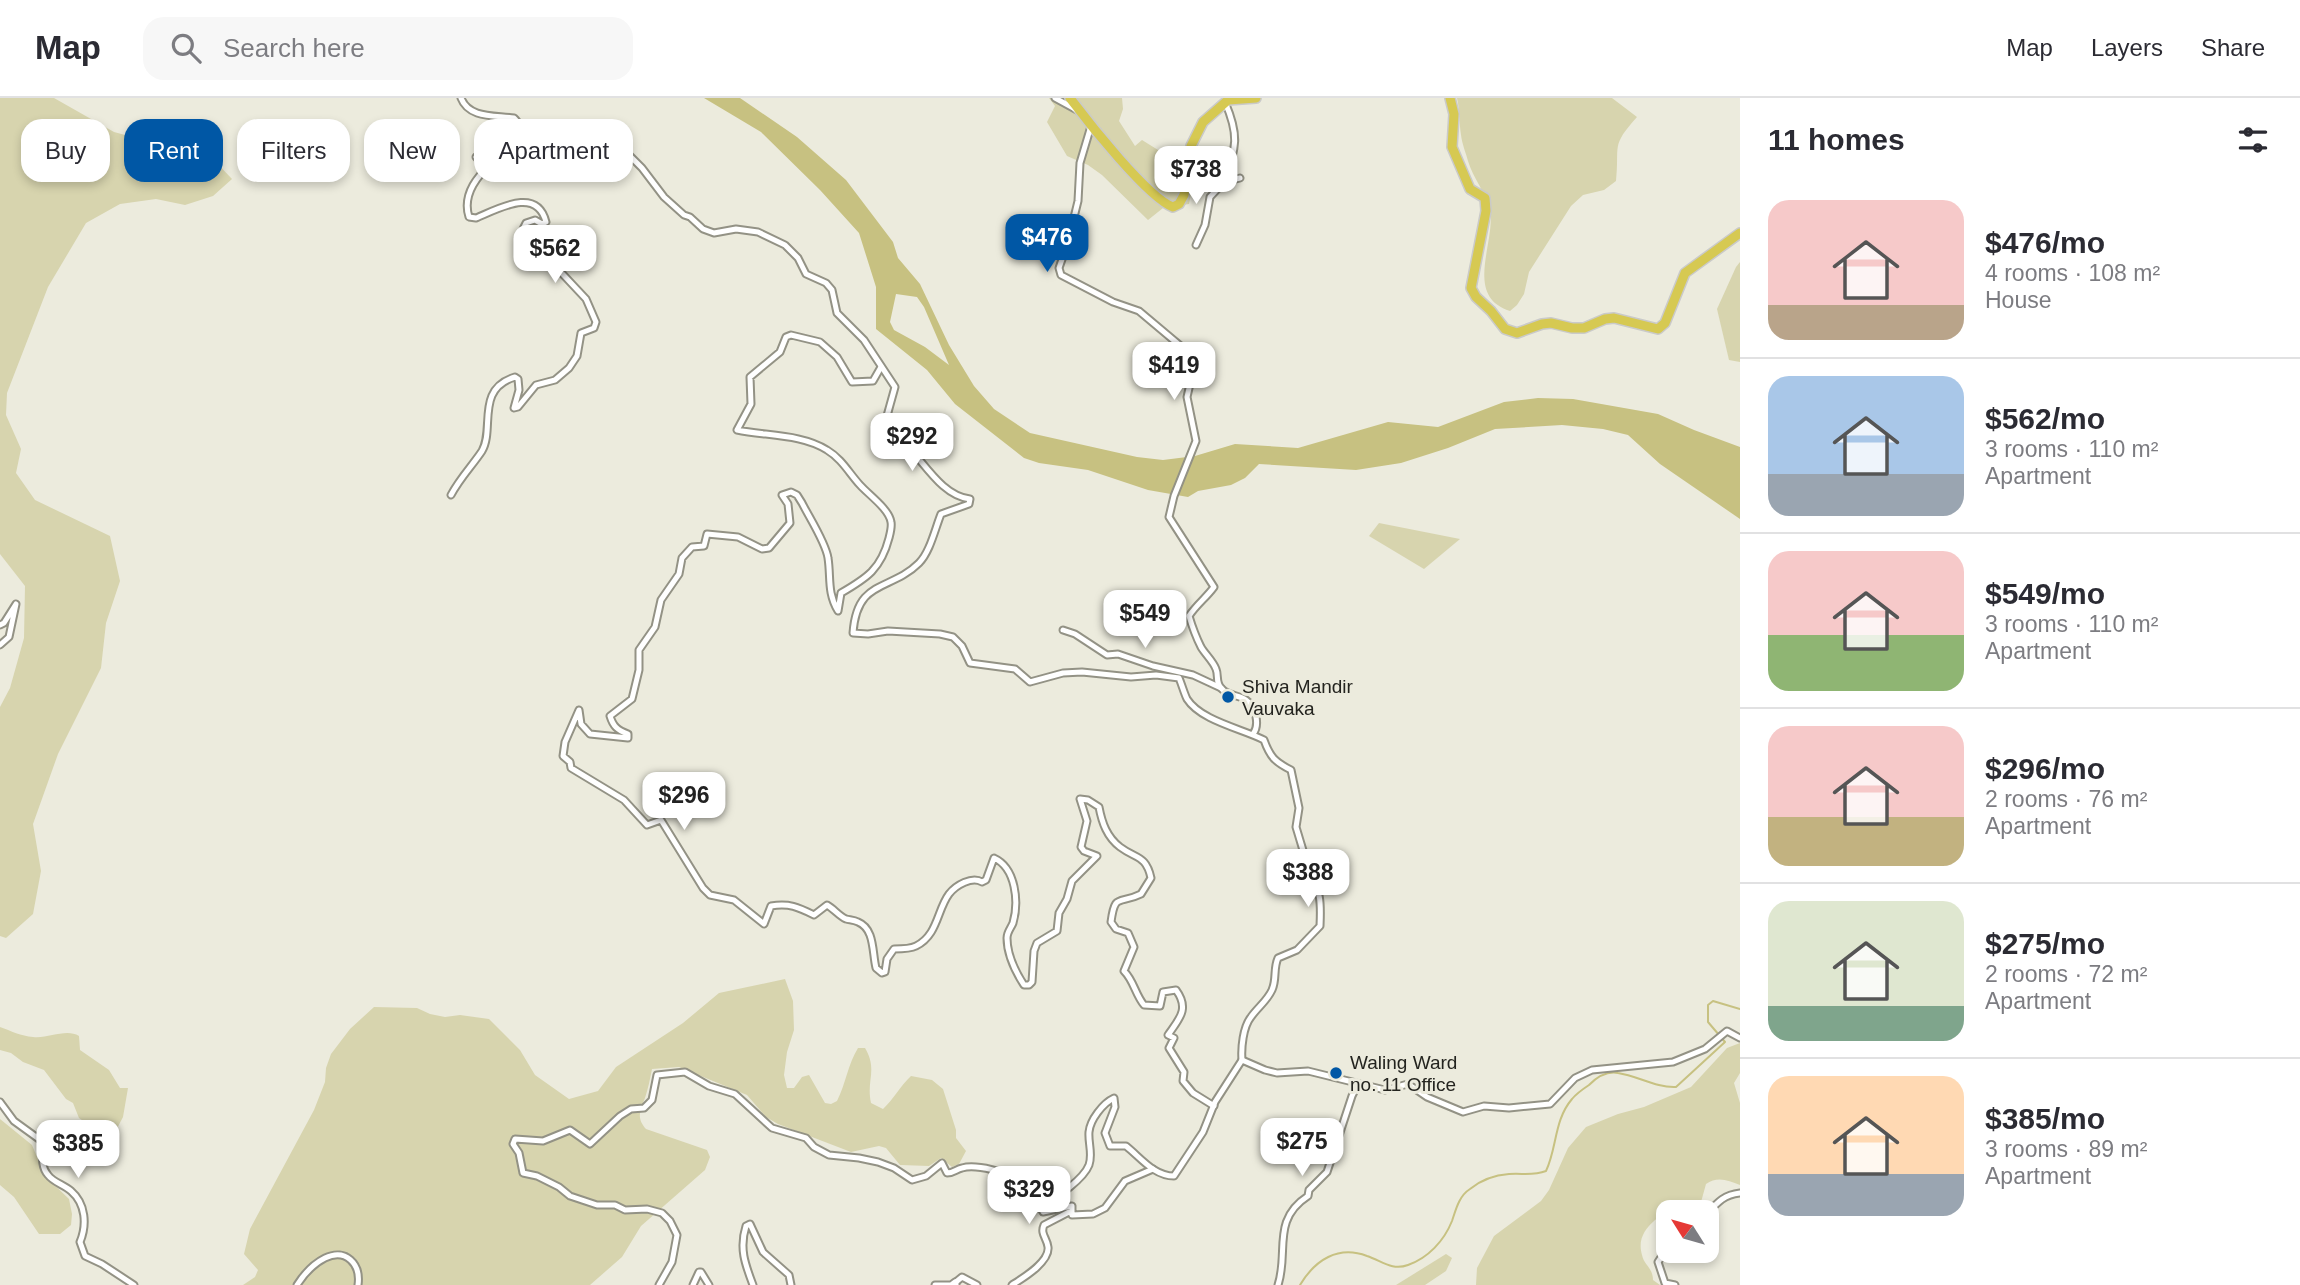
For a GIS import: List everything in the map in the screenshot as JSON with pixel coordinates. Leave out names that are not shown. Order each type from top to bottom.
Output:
[{"type":"highway","points":[[1070,98],[1112,151],[1162,201],[1176,206],[1184,195],[1188,161],[1203,122],[1225,100],[1256,98]]},
{"type":"highway","points":[[1450,98],[1454,114],[1452,147],[1465,181],[1485,198],[1486,211],[1471,288],[1476,297],[1511,332],[1524,332],[1551,323],[1584,328],[1614,318],[1658,328],[1665,323],[1685,273],[1740,233]]},
{"type":"street","points":[[461,98],[467,107],[479,114],[515,119]]},
{"type":"street","points":[[1055,98],[1080,111]]},
{"type":"street","points":[[1196,245],[1205,225],[1210,197],[1224,182],[1235,152],[1235,126],[1225,100]]},
{"type":"street","points":[[1091,126],[1080,163],[1078,201],[1059,268],[1060,275],[1113,302],[1139,311],[1183,348],[1192,375],[1187,397],[1196,441],[1174,496],[1169,517],[1214,587],[1206,597],[1199,600],[1189,616],[1200,646],[1217,671],[1216,681],[1221,688]]},
{"type":"street","points":[[633,159],[664,197],[704,229],[714,233],[736,229],[758,232],[785,245],[798,258],[806,274],[832,290],[837,313],[864,340],[895,387],[885,423],[886,429],[898,434],[924,467],[947,487],[961,498],[970,499],[969,504],[942,514],[922,561],[907,574],[887,582],[867,595],[855,614],[853,633],[888,631],[953,637],[962,646],[970,663],[1015,669],[1030,682],[1063,673],[1082,672],[1179,678],[1188,701],[1230,728],[1264,740],[1269,756],[1291,770],[1299,808],[1296,827],[1305,858],[1305,872],[1315,882],[1321,897],[1320,926],[1297,950],[1278,958],[1275,964],[1276,980],[1271,992],[1249,1018],[1242,1045],[1242,1060],[1214,1106],[1203,1132],[1174,1176],[1166,1176],[1153,1169],[1126,1146],[1111,1146],[1105,1133],[1115,1107],[1114,1098],[1108,1101],[1092,1122],[1088,1167],[1059,1196],[1044,1203],[1037,1200]]},
{"type":"street","points":[[1224,182],[1240,178]]},
{"type":"street","points":[[451,495],[458,480],[482,450],[488,436],[487,408],[495,392],[507,379],[518,379],[519,390],[514,408],[518,407],[536,385],[555,380],[569,368],[577,356],[581,332],[594,328],[596,323],[586,299],[556,267],[537,239],[528,237],[523,229],[526,223],[535,220],[542,224],[546,222],[544,213],[531,204],[518,201],[476,218],[469,217],[465,206],[469,191],[476,182]]},
{"type":"street","points":[[881,367],[873,381],[852,382],[837,357],[820,342],[791,335],[786,337],[780,352],[750,377],[751,404],[737,430],[789,437],[825,448],[842,461],[888,514],[892,524],[888,543],[877,569],[841,593],[838,611],[828,584],[828,556],[802,503],[797,495],[791,492],[782,495],[788,504],[790,523],[769,548],[762,549],[738,537],[707,534],[704,546],[692,547],[682,558],[679,574],[661,600],[655,627],[639,650],[639,670],[632,699],[610,716],[612,723],[619,731],[628,734],[628,738],[590,734],[581,723],[579,710],[565,742],[563,755],[570,762],[571,768],[624,800],[646,825],[661,820],[710,895],[734,900],[764,925],[771,906],[799,906],[814,915],[827,905],[831,906],[843,918],[867,928],[872,937],[876,968],[882,973],[885,972],[887,959],[894,949],[916,946],[932,931],[949,894],[970,879],[976,878],[982,882],[986,880],[994,858],[1006,868],[1014,883],[1016,903],[1013,922],[1007,935],[1009,949],[1018,975],[1024,985],[1030,985],[1037,943],[1057,931],[1059,914],[1072,881],[1097,856],[1081,847],[1087,821],[1080,799],[1088,800],[1098,807],[1102,825],[1109,835],[1121,847],[1143,859],[1151,878],[1141,894],[1117,901],[1113,905],[1111,922],[1116,929],[1128,933],[1134,947],[1124,971],[1132,979],[1144,1005],[1160,1006],[1163,992],[1176,990],[1179,994],[1182,1012],[1168,1035],[1174,1038],[1169,1048],[1184,1072],[1183,1081],[1193,1093],[1214,1106]]},
{"type":"street","points":[[0,625],[4,624],[16,604],[9,637],[0,645]]},
{"type":"street","points":[[1063,630],[1075,634],[1107,655],[1118,654],[1193,676],[1247,700],[1256,718],[1256,729],[1252,734]]},
{"type":"street","points":[[1242,1060],[1277,1073],[1308,1072],[1385,1090],[1408,1084],[1427,1097],[1463,1112],[1484,1106],[1543,1106],[1550,1104],[1575,1078],[1592,1070],[1673,1062],[1705,1049],[1727,1031],[1740,1038]]},
{"type":"street","points":[[659,1285],[675,1253],[677,1235],[670,1221],[662,1213],[648,1209],[625,1210],[615,1205],[604,1207],[570,1196],[537,1176],[523,1174],[519,1153],[513,1144],[515,1139],[543,1141],[570,1130],[590,1144],[620,1116],[632,1109],[644,1108],[652,1100],[657,1075],[685,1072],[709,1086],[735,1094],[772,1128],[806,1138],[814,1147],[829,1155],[878,1162],[894,1168],[912,1180],[926,1176],[942,1164],[947,1173],[968,1167],[996,1170],[1016,1178],[1037,1200],[1044,1212],[1072,1206],[1072,1214]]},
{"type":"street","points":[[1279,1285],[1283,1262],[1281,1240],[1286,1223],[1293,1209],[1308,1196],[1309,1190],[1327,1172],[1358,1084]]},
{"type":"street","points":[[0,1102],[14,1121],[43,1142],[43,1166],[48,1177],[72,1192],[84,1212],[80,1242],[85,1256],[134,1285]]},
{"type":"street","points":[[1012,1285],[1045,1258],[1048,1249],[1042,1233],[1044,1225],[1069,1212],[1093,1214],[1105,1209],[1125,1181],[1153,1169]]},
{"type":"street","points":[[1719,1200],[1740,1193]]},
{"type":"street","points":[[752,1285],[742,1255],[741,1240],[746,1226],[750,1224],[763,1252],[789,1275],[791,1285]]},
{"type":"street","points":[[297,1285],[314,1264],[328,1256],[345,1256],[355,1263],[358,1285]]},
{"type":"street","points":[[1659,1264],[1665,1283],[1675,1285]]},
{"type":"street","points":[[693,1285],[699,1272],[709,1285]]},
{"type":"street","points":[[935,1285],[956,1284],[962,1277],[977,1285]]},
{"type":"shaded area","points":[[0,98],[54,98],[91,119],[21,119],[21,182],[110,182],[110,130],[124,135],[124,182],[223,182],[223,170],[232,179],[213,196],[185,205],[156,199],[120,204],[86,223],[48,287],[7,393],[6,415],[21,449],[16,473],[35,500],[110,536],[120,581],[106,623],[101,668],[58,754],[33,824],[41,871],[33,914],[6,938],[0,936],[0,707],[10,688],[24,638],[25,586],[0,554]]},
{"type":"shaded area","points":[[704,98],[740,98],[797,137],[846,180],[893,242],[898,258],[920,284],[949,345],[974,386],[994,409],[1030,433],[1137,457],[1163,460],[1195,456],[1235,444],[1298,448],[1388,422],[1438,427],[1504,402],[1538,398],[1573,399],[1658,414],[1740,447],[1740,519],[1660,464],[1628,435],[1603,429],[1562,425],[1495,429],[1401,463],[1356,470],[1259,464],[1245,478],[1231,485],[1198,491],[1188,497],[1148,490],[1088,470],[1039,463],[1024,458],[955,404],[927,370],[876,329],[876,287],[859,233],[761,132]],"holes":[[[896,294],[917,297],[924,307],[949,365],[925,347],[894,330],[890,322]]]},
{"type":"shaded area","points":[[1049,98],[1122,98],[1123,109],[1119,121],[1135,146],[1142,140],[1195,173],[1189,204],[1163,208],[1148,220],[1102,175],[1088,165],[1067,156],[1047,122],[1055,106]]},
{"type":"shaded area","points":[[1457,98],[1612,98],[1637,117],[1623,135],[1618,147],[1616,181],[1604,190],[1583,195],[1571,206],[1529,272],[1524,294],[1510,311],[1496,304],[1488,294],[1485,267],[1491,223],[1490,210],[1463,145]]},
{"type":"shaded area","points":[[1740,262],[1740,362],[1729,360],[1717,309]]},
{"type":"shaded area","points":[[1379,523],[1460,539],[1424,569],[1369,536]]},
{"type":"shaded area","points":[[785,979],[793,1001],[794,1030],[784,1075],[787,1088],[794,1088],[802,1077],[809,1075],[825,1103],[837,1101],[858,1048],[865,1048],[871,1063],[871,1103],[883,1109],[911,1076],[932,1080],[943,1089],[956,1138],[966,1151],[959,1164],[952,1167],[941,1158],[929,1166],[900,1165],[886,1148],[879,1146],[851,1152],[778,1124],[766,1117],[747,1095],[679,1067],[652,1069],[640,1114],[643,1125],[646,1129],[707,1150],[710,1157],[705,1170],[641,1226],[622,1257],[590,1285],[243,1285],[255,1277],[258,1270],[244,1254],[250,1229],[314,1110],[325,1082],[331,1054],[350,1029],[374,1007],[417,1008],[445,1017],[460,1015],[489,1019],[520,1050],[535,1075],[569,1099],[598,1091],[616,1067],[683,1023],[719,993]]},
{"type":"shaded area","points":[[0,1027],[33,1037],[63,1033],[79,1036],[80,1050],[109,1070],[120,1088],[128,1088],[123,1117],[113,1136],[79,1118],[73,1103],[66,1099],[44,1070],[0,1050]]},
{"type":"shaded area","points":[[1740,1043],[1740,1073],[1734,1083],[1740,1103],[1740,1185],[1714,1180],[1706,1184],[1702,1200],[1656,1200],[1656,1220],[1642,1237],[1641,1246],[1653,1280],[1660,1285],[1476,1285],[1477,1268],[1494,1236],[1541,1201],[1549,1190],[1568,1148],[1586,1127],[1691,1087],[1727,1048]]},
{"type":"shaded area","points":[[0,1119],[32,1145],[45,1176],[69,1199],[71,1225],[60,1234],[39,1234],[14,1197],[0,1185]]},
{"type":"shaded area","points":[[1446,1254],[1452,1258],[1446,1271],[1425,1285],[1396,1285]]},
{"type":"waterway","points":[[1300,1285],[1320,1262],[1346,1252],[1397,1267],[1422,1258],[1445,1235],[1461,1199],[1474,1186],[1499,1176],[1546,1171],[1566,1107],[1599,1077],[1614,1073],[1661,1086],[1676,1087],[1725,1042],[1708,1022],[1708,1005],[1713,1001],[1740,1009]]},
{"type":"place","name":"Shiva Mandir Vauvaka","points":[[1228,697]]},
{"type":"place","name":"Waling Ward no. 11 Office","points":[[1336,1073]]}]
